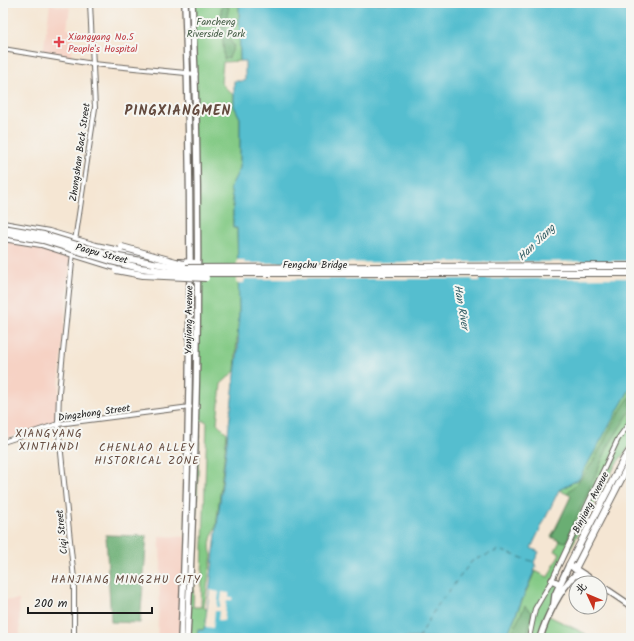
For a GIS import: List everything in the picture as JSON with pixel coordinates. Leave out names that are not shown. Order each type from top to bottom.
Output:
[{"type":"main road","name":"Yanjiang Avenue","points":[[181,638],[190,407],[190,193],[185,3]]},
{"type":"main road","name":"Yanjiang Avenue","points":[[187,638],[196,429],[196,74],[192,3]]},
{"type":"main road","name":"Paopu Street","points":[[3,224],[49,232],[96,246],[197,263]]},
{"type":"main road","name":"Fengchu Bridge","points":[[3,228],[44,235],[113,256],[182,268],[239,271],[631,273]]},
{"type":"main road","name":"Fengchu Bridge","points":[[3,233],[43,240],[111,261],[140,268],[182,273],[631,266]]},
{"type":"main road","name":"Paopu Street","points":[[3,238],[41,244],[72,255],[158,277],[197,280]]},
{"type":"main road","points":[[96,246],[122,248],[182,264],[210,265],[239,271]]},
{"type":"main road","points":[[94,261],[116,270],[143,276],[210,278],[239,271]]},
{"type":"main road","name":"Binjiang Avenue","points":[[572,567],[624,459],[631,449]]},
{"type":"main road","name":"Binjiang Avenue","points":[[572,567],[631,460]]},
{"type":"main road","points":[[554,606],[555,595],[560,584],[572,567],[584,575]]},
{"type":"main road","points":[[552,580],[560,584]]},
{"type":"main road","points":[[540,638],[554,606],[568,582]]},
{"type":"main road","points":[[608,590],[631,606]]},
{"type":"street","name":"Zhongshan Back Street","points":[[72,255],[95,108],[90,3]]},
{"type":"street","points":[[3,49],[93,64],[196,74]]},
{"type":"street","name":"Ciqi Street","points":[[72,255],[59,392],[58,424],[74,579],[74,638]]},
{"type":"street","name":"Dingzhong Street","points":[[3,442],[58,424],[190,407]]},
{"type":"street","points":[[529,638],[535,608],[552,580],[618,439],[631,421]]},
{"type":"shaded area","name":"Xiangyang No.5 People's Hospital","points":[[50,4],[70,8],[67,29],[73,30],[71,58],[43,54]]},
{"type":"shaded area","points":[[3,240],[39,246],[70,257],[56,423],[3,440]]},
{"type":"shaded area","points":[[159,536],[186,537],[181,638],[157,638],[161,564]]},
{"type":"shaded area","points":[[3,600],[19,600],[20,638],[3,638]]},
{"type":"green space","name":"Fancheng Riverside Park","points":[[192,3],[239,3],[240,61],[223,62],[221,83],[234,96],[234,106],[240,118],[240,169],[230,188],[233,201],[233,228],[237,228],[239,309],[235,371],[221,384],[217,423],[227,433],[216,528],[211,538],[210,545],[212,555],[204,608],[207,609],[205,627],[203,630],[198,630],[197,638],[187,638],[196,337]],"holes":[[[203,420],[207,422],[201,607],[193,607],[200,422]]]},
{"type":"green space","points":[[223,5],[229,7],[226,28],[230,41],[234,46],[229,58],[224,59],[221,8]]},
{"type":"green space","points":[[631,387],[631,445],[616,464],[571,547],[555,581],[560,584],[549,616],[586,634],[584,638],[506,638],[535,571],[548,577],[560,553],[555,551],[560,541],[551,537],[571,496],[559,490],[579,479]]},
{"type":"green space","points":[[631,395],[631,410],[609,445],[571,529],[567,542],[560,541],[552,537],[571,496],[567,493],[587,471],[611,427]]},
{"type":"green space","points":[[106,535],[147,536],[140,623],[111,622]]},
{"type":"green space","points":[[525,606],[532,613],[527,638],[509,638]]},
{"type":"water","points":[[239,3],[631,3],[631,387],[579,479],[559,490],[531,548],[539,552],[534,562],[536,567],[506,638],[197,638],[198,630],[203,630],[205,627],[238,349],[239,309],[237,228],[233,228],[233,201],[230,188],[240,168],[240,118],[234,106],[234,81],[245,81],[245,61],[240,61]]},
{"type":"pier","points":[[237,260],[244,260],[245,263],[631,261],[631,278],[480,279],[480,281],[473,281],[472,279],[245,279],[244,283],[236,283]]},
{"type":"pier","points":[[210,590],[219,592],[217,607],[220,607],[222,592],[229,593],[229,597],[233,597],[232,600],[227,600],[224,621],[218,620],[219,611],[215,611],[213,628],[205,627]]},
{"type":"ferry route","points":[[419,638],[435,609],[472,561],[499,550],[534,562]]},
{"type":"place","name":"Xiangyang No.5 People's Hospital","points":[[59,42]]},
{"type":"district","name":"PINGXIANGMEN","points":[[178,110]]},
{"type":"district","name":"XIANGYANG XINTIANDI","points":[[49,439]]},
{"type":"district","name":"CHENLAO ALLEY HISTORICAL ZONE","points":[[147,453]]},
{"type":"district","name":"HANJIANG MINGZHU CITY","points":[[126,579]]},
{"type":"water label","name":"Han Jiang","points":[[536,242]]},
{"type":"water label","name":"Han River","points":[[462,307]]}]
